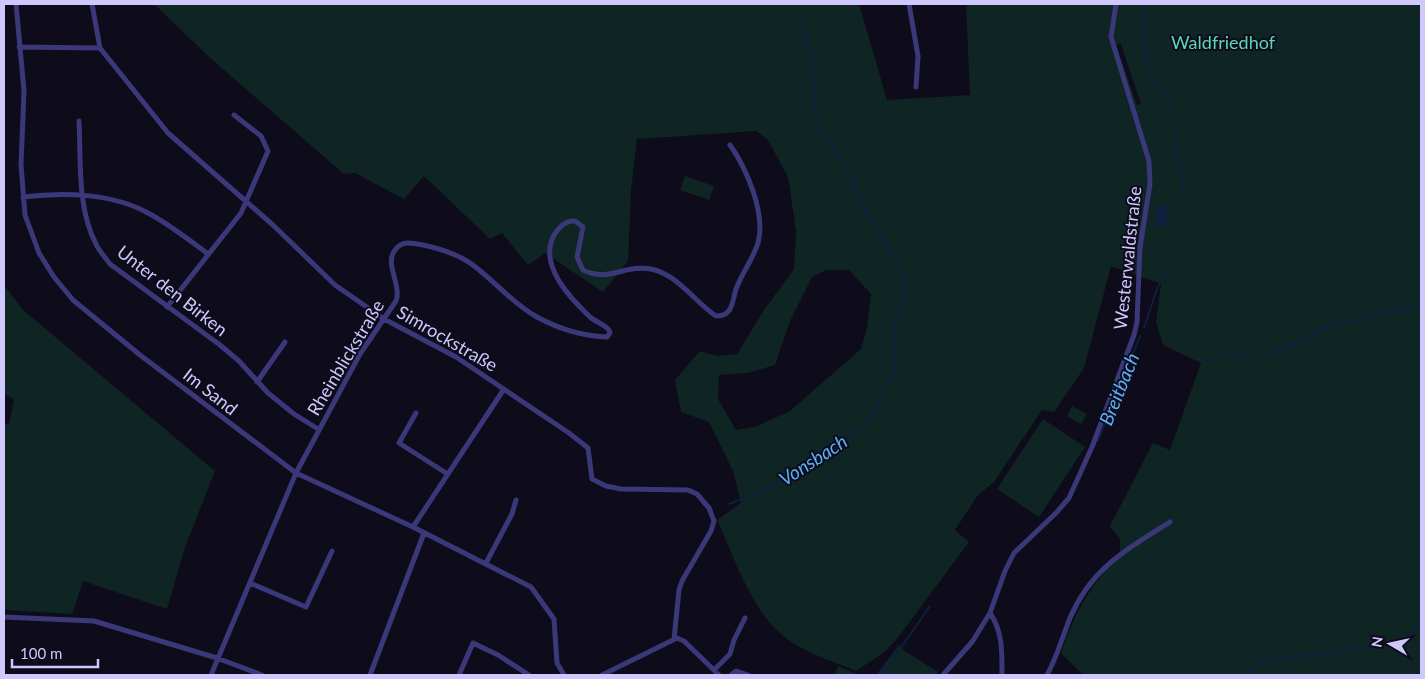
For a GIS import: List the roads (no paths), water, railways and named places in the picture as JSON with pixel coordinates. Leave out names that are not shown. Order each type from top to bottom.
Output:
[{"type":"street","name":"Im Sand","points":[[16,4],[24,91],[21,165],[23,197],[30,233],[39,253],[54,277],[73,300],[184,390],[296,473],[413,527],[525,582],[546,606],[554,619],[557,663],[564,675]]},
{"type":"street","name":"Simrockstraße","points":[[92,4],[100,48],[168,133],[247,202],[335,285],[384,319],[456,357],[576,438],[588,448],[592,479],[606,486],[621,489],[688,490],[697,494],[713,512],[713,525],[679,590],[674,639]]},
{"type":"street","points":[[909,4],[918,56],[916,86]]},
{"type":"street","name":"Westerwaldstraße","points":[[943,675],[972,642],[990,613],[1005,571],[1014,553],[1069,498],[1125,363],[1137,322],[1140,247],[1150,184],[1149,161],[1111,37],[1116,4]]},
{"type":"street","points":[[19,47],[100,48]]},
{"type":"street","points":[[167,307],[241,213],[268,151],[261,136],[234,115]]},
{"type":"street","name":"Unter den Birken","points":[[79,121],[83,196],[87,222],[96,245],[110,264],[220,345],[257,382],[294,414],[318,429]]},
{"type":"street","name":"Rheinblickstraße","points":[[211,675],[296,473],[360,354],[399,293],[391,258],[394,250],[401,244],[409,242],[438,248],[469,263],[520,306],[548,322],[574,332],[606,337],[610,333],[609,330],[583,310],[563,286],[551,263],[549,251],[555,234],[566,222],[571,220],[580,222],[583,226],[577,257],[578,264],[583,270],[603,276],[638,268],[661,272],[716,316],[726,315],[730,312],[737,287],[757,246],[760,234],[754,193],[743,166],[730,145]]},
{"type":"street","points":[[23,197],[83,196],[116,200],[146,212],[208,254]]},
{"type":"street","points":[[257,382],[285,342]]},
{"type":"street","points":[[413,527],[446,473],[504,389]]},
{"type":"street","points":[[416,412],[399,443],[446,473]]},
{"type":"street","points":[[486,563],[512,514],[516,500]]},
{"type":"street","points":[[1047,675],[1056,658],[1070,618],[1090,582],[1114,558],[1170,522]]},
{"type":"street","points":[[370,675],[424,533]]},
{"type":"street","points":[[250,583],[306,607],[332,550]]},
{"type":"street","points":[[990,613],[1000,633],[1002,675]]},
{"type":"street","points":[[4,617],[94,621],[217,658],[262,675]]},
{"type":"street","points":[[714,670],[730,654],[745,618]]},
{"type":"street","points":[[602,675],[674,639],[684,641],[719,675]]},
{"type":"street","points":[[459,675],[472,643],[498,655],[529,675]]},
{"type":"street","points":[[731,675],[736,671],[748,675]]},
{"type":"water","points":[[1158,205],[1168,206],[1166,227],[1156,226]]},
{"type":"waterway","name":"Breitbach","points":[[1145,4],[1144,47],[1148,65],[1154,80],[1163,88],[1173,115]]},
{"type":"waterway","points":[[799,18],[812,60],[815,115],[822,131],[848,171],[864,206],[897,262],[906,286],[894,327],[895,365],[892,377],[884,390]]},
{"type":"waterway","name":"Breitbach","points":[[1174,131],[1183,186]]},
{"type":"waterway","name":"Breitbach","points":[[1144,328],[1157,289],[1168,267]]},
{"type":"waterway","points":[[1266,354],[1287,347],[1326,327],[1421,305]]},
{"type":"waterway","name":"Breitbach","points":[[1098,441],[1140,336]]},
{"type":"waterway","points":[[1224,356],[1250,357]]},
{"type":"waterway","points":[[1207,361],[1218,358]]},
{"type":"waterway","name":"Vonsbach","points":[[729,504],[778,484],[817,461],[871,419],[881,397]]},
{"type":"waterway","name":"Breitbach","points":[[879,675],[898,652],[930,606]]},
{"type":"waterway","points":[[1246,675],[1258,663],[1266,661],[1385,645],[1410,636],[1418,625]]},
{"type":"park label","name":"Waldfriedhof","points":[[1223,43]]}]
